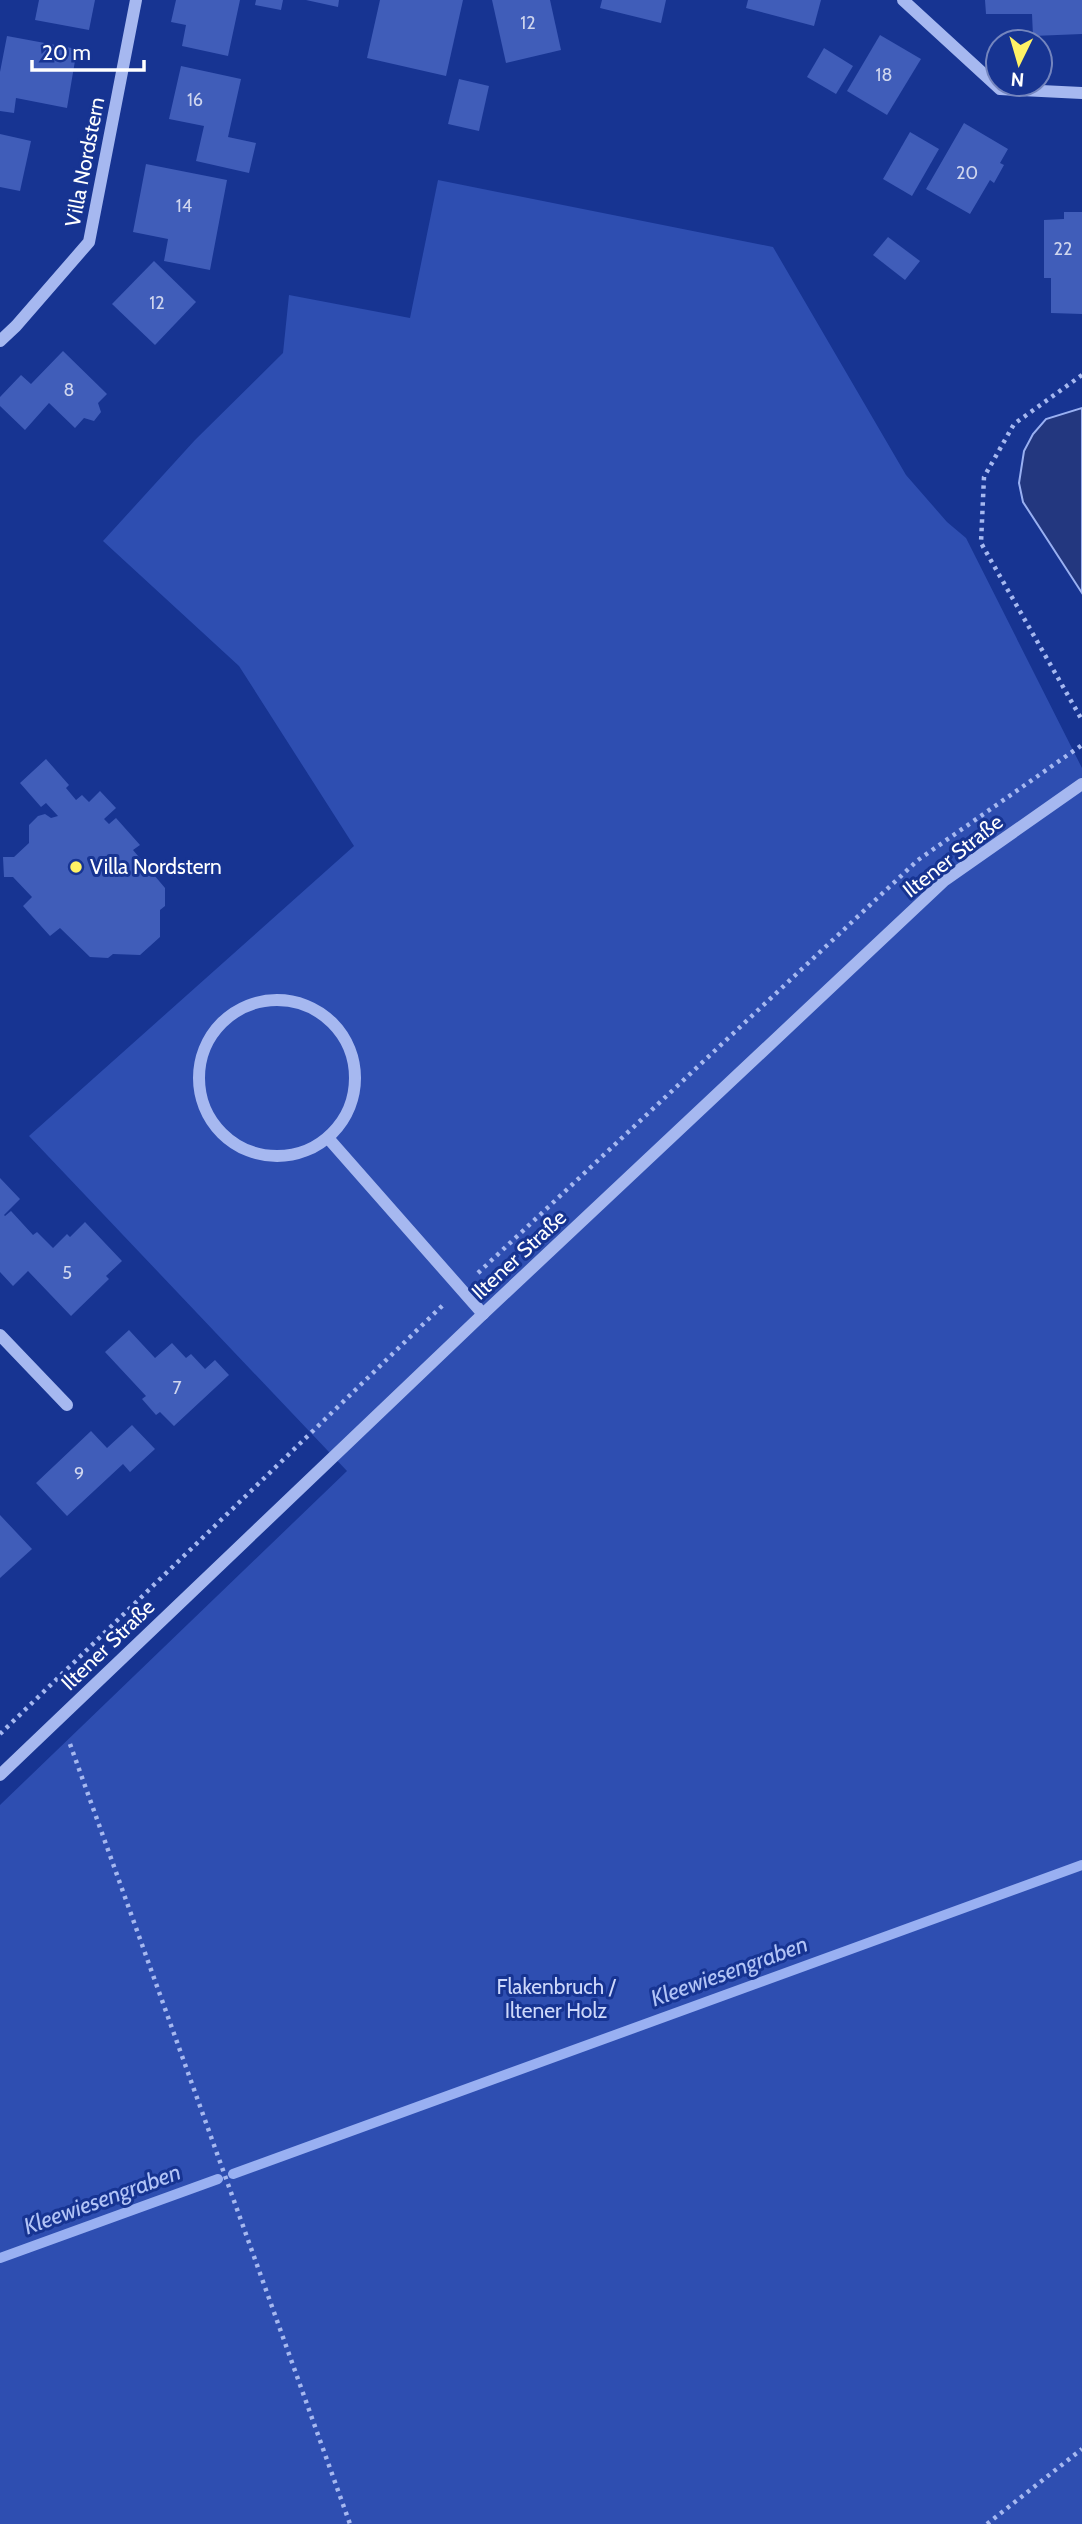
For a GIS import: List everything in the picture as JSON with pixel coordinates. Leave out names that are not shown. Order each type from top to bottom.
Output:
[{"type":"street","name":"Villa Nordstern","points":[[0,341],[89,242],[136,0]]},
{"type":"street","points":[[903,0],[1000,89],[1082,93]]},
{"type":"street","name":"Iltener Straße","points":[[0,1774],[483,1314],[945,880],[1082,784]]},
{"type":"street","points":[[284,1001],[313,1009],[337,1028],[352,1055],[355,1085],[346,1114],[328,1138],[300,1153],[270,1156],[241,1148],[217,1128],[203,1102],[199,1072],[208,1042],[227,1018],[254,1004],[284,1001]]},
{"type":"street","points":[[328,1138],[483,1314]]},
{"type":"street","points":[[0,1335],[67,1405]]},
{"type":"path","points":[[1082,375],[1014,424],[984,477],[981,543],[1082,720]]},
{"type":"path","points":[[0,1734],[461,1288],[918,860],[1082,745]]},
{"type":"path","points":[[60,1717],[350,2524]]},
{"type":"path","points":[[987,2524],[1082,2449]]},
{"type":"green space","name":"Flakenbruch / Iltener Holz","points":[[438,180],[773,247],[906,475],[947,522],[966,538],[1082,768],[1082,2524],[0,2524],[0,1805],[347,1471],[29,1136],[354,846],[239,666],[103,541],[195,440],[283,353],[289,295],[410,318]]},
{"type":"shaded area","points":[[1082,408],[1082,593],[1023,502],[1019,483],[1024,451],[1033,434],[1046,419]]},
{"type":"building","points":[[39,0],[95,0],[89,30],[35,20]]},
{"type":"building","points":[[176,0],[240,0],[228,56],[182,46],[186,25],[171,22]]},
{"type":"building","points":[[256,0],[283,0],[281,10],[255,5]]},
{"type":"building","points":[[306,0],[339,0],[338,7]]},
{"type":"building","points":[[380,0],[463,0],[446,76],[367,58]]},
{"type":"building","points":[[492,0],[550,0],[561,50],[506,63]]},
{"type":"building","points":[[602,0],[666,0],[661,23],[600,8]]},
{"type":"building","points":[[748,0],[821,0],[814,26],[746,8]]},
{"type":"building","points":[[985,0],[1082,0],[1082,34],[1054,35],[1054,28],[1033,28],[1032,14],[986,14]]},
{"type":"building","points":[[880,35],[921,59],[887,115],[847,91]]},
{"type":"building","points":[[7,36],[77,49],[67,108],[16,98],[14,113],[0,111],[0,72]]},
{"type":"building","points":[[824,48],[853,66],[836,94],[807,77]]},
{"type":"building","points":[[181,66],[241,79],[228,137],[256,143],[249,173],[196,161],[204,126],[169,119]]},
{"type":"building","points":[[459,79],[489,86],[479,131],[448,124]]},
{"type":"building","points":[[964,123],[1008,149],[1000,163],[1004,165],[994,183],[990,180],[970,214],[926,189]]},
{"type":"building","points":[[910,132],[939,149],[912,196],[883,179]]},
{"type":"building","points":[[0,134],[31,141],[20,191],[0,187]]},
{"type":"building","points":[[146,164],[227,180],[210,270],[164,261],[168,239],[133,232]]},
{"type":"building","points":[[1064,212],[1082,212],[1082,314],[1051,313],[1051,278],[1044,278],[1044,220],[1064,219]]},
{"type":"building","points":[[888,237],[920,261],[905,280],[873,255]]},
{"type":"building","points":[[154,261],[196,302],[155,345],[112,304]]},
{"type":"building","points":[[63,351],[107,394],[98,403],[101,412],[94,421],[84,418],[75,428],[49,403],[25,430],[0,406],[0,397],[21,375],[31,384]]},
{"type":"building","name":"Villa Nordstern","points":[[46,759],[69,785],[66,788],[76,800],[82,795],[89,802],[100,791],[116,808],[104,819],[109,824],[116,818],[140,845],[133,850],[165,888],[165,906],[160,910],[160,937],[140,955],[90,957],[60,928],[50,936],[23,906],[32,897],[13,877],[4,877],[3,857],[14,857],[29,843],[29,825],[38,816],[58,816],[46,803],[41,807],[20,783]]},
{"type":"building","points":[[0,1178],[20,1199],[5,1216],[11,1211],[33,1235],[37,1232],[53,1248],[67,1234],[70,1237],[85,1222],[122,1261],[106,1276],[109,1279],[71,1316],[28,1271],[13,1286],[0,1272]]},
{"type":"building","points":[[129,1330],[155,1358],[172,1343],[186,1358],[191,1354],[205,1369],[215,1360],[229,1375],[174,1426],[160,1412],[156,1415],[142,1399],[146,1396],[105,1352]]},
{"type":"building","points":[[132,1425],[155,1449],[130,1472],[123,1464],[67,1516],[36,1483],[91,1431],[107,1448]]},
{"type":"building","points":[[0,1515],[32,1549],[0,1578]]},
{"type":"waterway","name":"Kleewiesengraben","points":[[233,2174],[1082,1865]]},
{"type":"waterway","name":"Kleewiesengraben","points":[[0,2258],[218,2179]]},
{"type":"place","name":"Villa Nordstern","points":[[76,867]]}]
